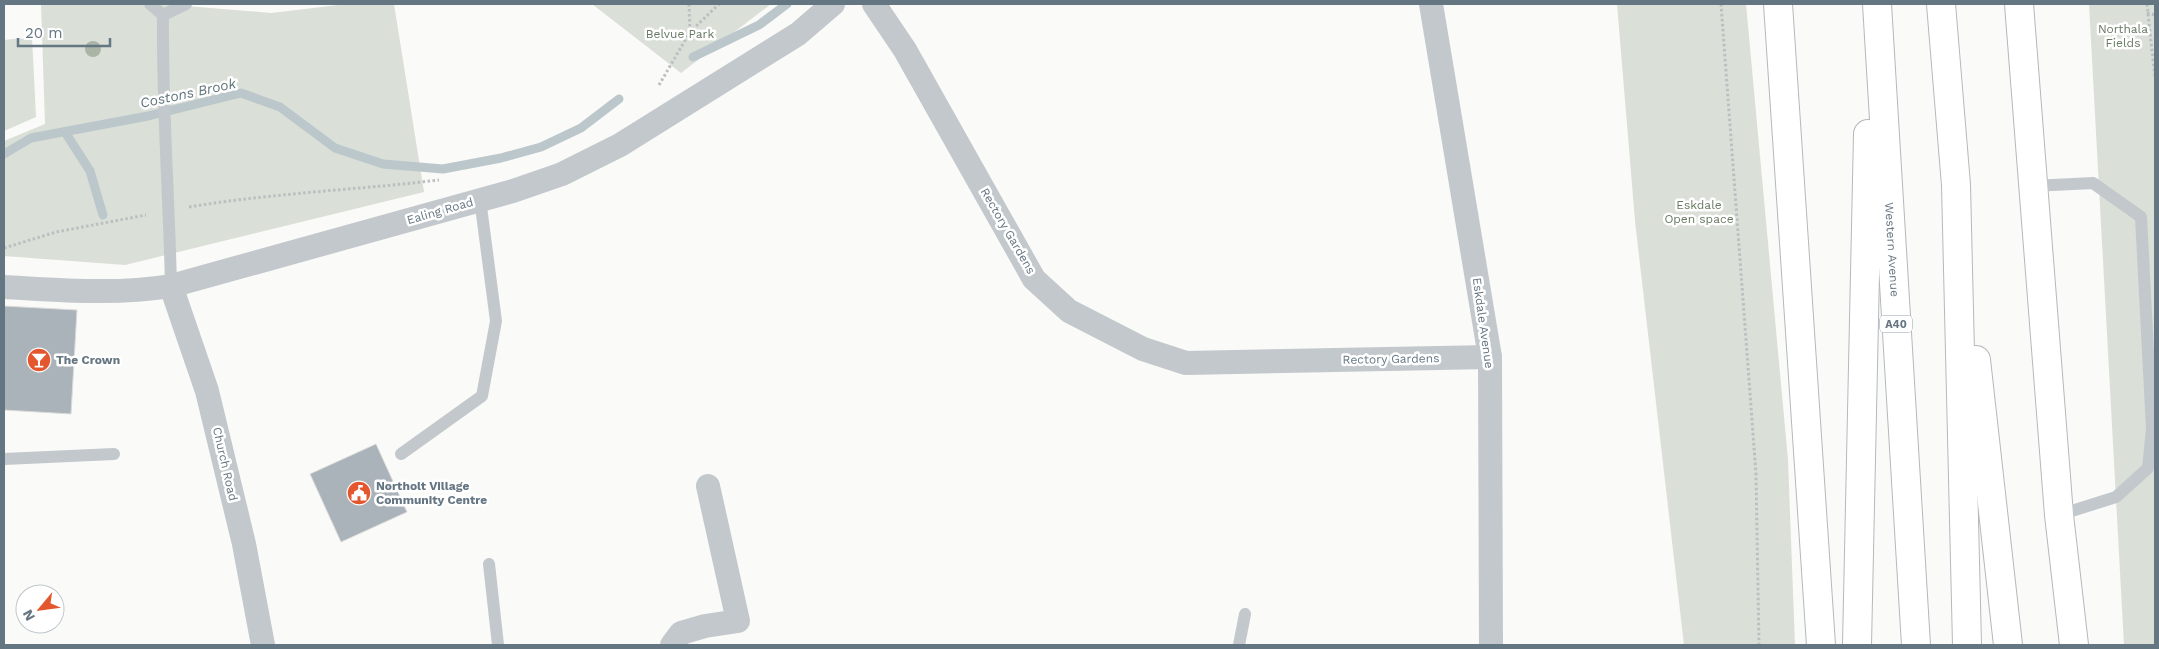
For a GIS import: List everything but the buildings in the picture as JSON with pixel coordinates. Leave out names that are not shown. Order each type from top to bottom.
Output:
[{"type":"highway","points":[[1778,4],[1821,645]]},
{"type":"highway","name":"A40","points":[[1857,645],[1871,4]]},
{"type":"highway","name":"Western Avenue","points":[[1876,4],[1916,645]]},
{"type":"highway","points":[[1941,4],[1956,185],[2008,645]]},
{"type":"highway","points":[[2019,4],[2059,515],[2074,645]]},
{"type":"highway","points":[[1956,185],[1967,645]]},
{"type":"street","name":"Ealing Road","points":[[4,286],[92,292],[135,292],[171,286],[513,191],[562,174],[620,145],[798,34],[833,4]]},
{"type":"street","name":"Rectory Gardens","points":[[874,4],[904,50],[1034,279],[1069,311],[1143,349],[1186,363],[1490,357]]},
{"type":"street","name":"Eskdale Avenue","points":[[1431,4],[1490,357],[1491,645]]},
{"type":"street","name":"Church Road","points":[[171,286],[208,390],[244,544],[262,645]]},
{"type":"street","points":[[672,645],[681,633],[705,626],[738,621],[708,486]]},
{"type":"lane","points":[[150,4],[163,15]]},
{"type":"lane","points":[[163,15],[186,4]]},
{"type":"lane","points":[[163,15],[162,93],[169,210],[171,286]]},
{"type":"lane","points":[[2032,186],[2093,183],[2141,217],[2152,429],[2148,468],[2116,497],[2059,515]]},
{"type":"lane","points":[[401,454],[482,396],[496,321],[480,199]]},
{"type":"lane","points":[[4,458],[114,454]]},
{"type":"lane","points":[[489,564],[498,645]]},
{"type":"lane","points":[[1239,645],[1245,614]]},
{"type":"path","points":[[689,4],[690,32]]},
{"type":"path","points":[[657,88],[664,80],[690,32],[719,4]]},
{"type":"path","points":[[1721,4],[1756,474],[1759,645]]},
{"type":"path","points":[[2147,4],[2155,78]]},
{"type":"path","points":[[2147,13],[2155,15]]},
{"type":"path","points":[[4,248],[56,232],[236,199],[449,179]]},
{"type":"green space","points":[[41,4],[162,4],[271,13],[347,4],[394,4],[424,192],[125,265],[4,256],[4,141],[45,124]]},
{"type":"green space","name":"Belvue Park","points":[[592,4],[771,4],[681,73]]},
{"type":"green space","name":"Eskdale Open space","points":[[1617,4],[1746,4],[1788,460],[1795,645],[1684,645],[1635,221]]},
{"type":"green space","name":"Northala Fields","points":[[2089,4],[2155,4],[2155,645],[2124,645]]},
{"type":"green space","points":[[32,37],[36,117],[4,131],[4,40]]},
{"type":"waterway","name":"Costons Brook","points":[[693,57],[759,25],[787,4]]},
{"type":"waterway","name":"Costons Brook","points":[[4,154],[31,138],[148,116],[241,93],[280,107],[335,148],[383,164],[443,169],[501,158],[541,147],[581,128],[619,99]]},
{"type":"waterway","points":[[65,132],[90,171],[103,215]]},
{"type":"place","name":"The Crown","points":[[39,360]]},
{"type":"place","name":"Northolt Village Community Centre","points":[[359,493]]}]
